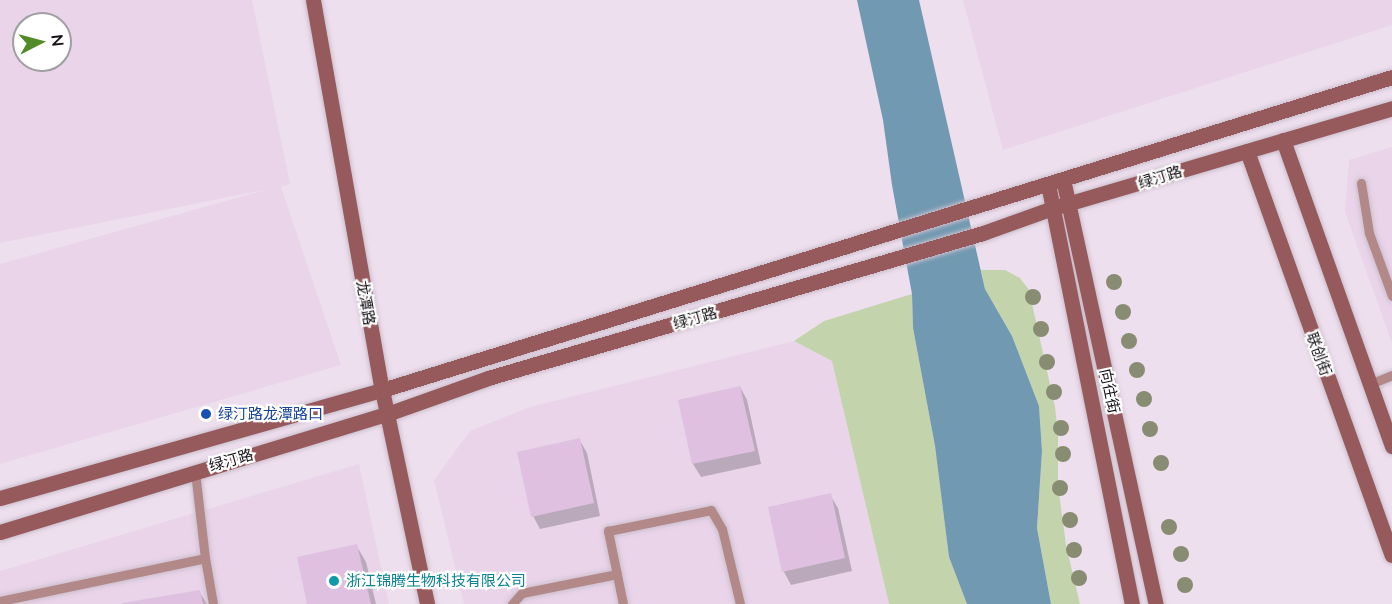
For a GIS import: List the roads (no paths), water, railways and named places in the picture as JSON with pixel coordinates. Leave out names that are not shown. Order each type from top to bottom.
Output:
[{"type":"main road","name":"龙潭路","points":[[313,0],[382,390],[427,604]]},
{"type":"main road","name":"绿汀路","points":[[0,498],[382,390],[1392,77]]},
{"type":"main road","name":"绿汀路","points":[[0,532],[387,414],[488,378],[983,233],[1053,208],[1392,108]]},
{"type":"main road","points":[[1283,140],[1392,446]]},
{"type":"main road","name":"联创街","points":[[1247,151],[1392,555]]},
{"type":"main road","name":"向往街","points":[[1055,181],[1070,203],[1156,604]]},
{"type":"main road","name":"向往街","points":[[1055,181],[1053,208],[1132,604]]},
{"type":"lane","points":[[1361,183],[1369,233],[1392,296]]},
{"type":"lane","points":[[1370,384],[1392,375]]},
{"type":"lane","points":[[195,471],[213,604]]},
{"type":"lane","points":[[623,604],[608,531],[711,510],[722,529],[740,604]]},
{"type":"lane","points":[[0,601],[205,558]]},
{"type":"lane","points":[[512,604],[522,593],[617,574]]},
{"type":"water","points":[[857,0],[919,0],[985,289],[1012,336],[1039,406],[1042,451],[1037,528],[1051,604],[967,604],[949,557],[935,446],[913,328],[912,294],[892,185],[883,120]]},
{"type":"place","name":"绿汀路龙潭路口","points":[[206,414]]},
{"type":"place","name":"浙江锦腾生物科技有限公司","points":[[334,581]]}]
